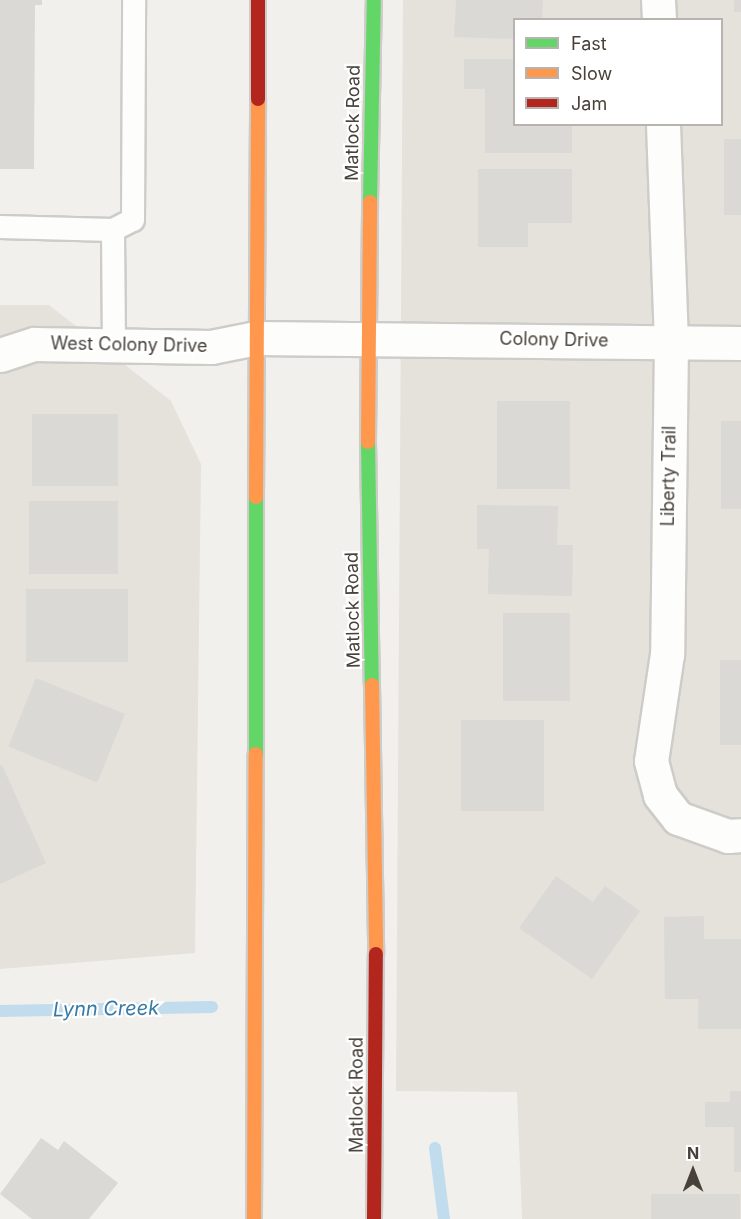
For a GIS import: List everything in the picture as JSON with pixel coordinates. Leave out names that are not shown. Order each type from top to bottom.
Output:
[{"type":"main road","points":[[254,1219],[252,952],[258,0]]},
{"type":"main road","name":"Matlock Road","points":[[374,0],[367,337],[376,968],[374,1219]]},
{"type":"street","points":[[658,0],[659,18]]},
{"type":"street","name":"Liberty Trail","points":[[663,126],[671,342],[668,654],[651,761],[660,795],[678,818],[728,836],[741,835]]},
{"type":"street","name":"West Colony Drive","points":[[0,355],[34,344],[211,347],[256,338],[367,337]]},
{"type":"street","name":"Colony Drive","points":[[367,337],[741,343]]},
{"type":"lane","points":[[0,227],[113,230],[134,220],[134,0]]},
{"type":"lane","points":[[113,230],[114,345]]},
{"type":"shaded area","points":[[403,0],[741,0],[741,1219],[522,1219],[517,1092],[396,1091]]},
{"type":"shaded area","points":[[0,305],[49,305],[171,401],[201,464],[195,953],[0,969]]},
{"type":"building","points":[[0,0],[42,0],[42,5],[35,5],[34,169],[0,169]]},
{"type":"building","points":[[456,0],[543,0],[542,18],[513,18],[513,39],[454,37]]},
{"type":"building","points":[[734,0],[741,0],[741,12],[734,12]]},
{"type":"building","points":[[464,59],[513,59],[513,126],[572,126],[572,153],[485,153],[485,89],[464,89]]},
{"type":"building","points":[[724,139],[741,139],[741,215],[724,215]]},
{"type":"building","points":[[478,169],[572,169],[572,223],[528,223],[528,247],[478,247]]},
{"type":"building","points":[[497,401],[570,401],[570,489],[497,489]]},
{"type":"building","points":[[32,414],[118,414],[118,486],[32,486]]},
{"type":"building","points":[[721,421],[741,421],[741,509],[721,509]]},
{"type":"building","points":[[29,501],[118,501],[118,574],[29,574]]},
{"type":"building","points":[[477,505],[558,506],[557,545],[573,545],[572,596],[488,594],[489,549],[477,549]]},
{"type":"building","points":[[26,589],[128,589],[128,662],[26,662]]},
{"type":"building","points":[[503,613],[570,613],[570,701],[503,701]]},
{"type":"building","points":[[720,660],[741,660],[741,745],[720,745]]},
{"type":"building","points":[[36,678],[125,714],[97,783],[8,747]]},
{"type":"building","points":[[461,720],[544,720],[544,811],[461,811]]},
{"type":"building","points":[[2,765],[46,863],[0,884],[0,766]]},
{"type":"building","points":[[556,876],[593,902],[605,886],[640,911],[592,979],[519,928]]},
{"type":"building","points":[[704,916],[704,939],[741,939],[741,1029],[698,1029],[698,999],[665,999],[664,917]]},
{"type":"building","points":[[730,1091],[741,1091],[741,1172],[734,1172],[734,1127],[705,1127],[705,1102],[730,1102]]},
{"type":"building","points":[[41,1138],[58,1150],[64,1141],[118,1183],[89,1219],[32,1219],[0,1194]]},
{"type":"building","points":[[651,1194],[740,1194],[740,1219],[651,1219]]},
{"type":"waterway","name":"Lynn Creek","points":[[0,1011],[212,1007]]},
{"type":"waterway","name":"Lynn Creek","points":[[435,1148],[444,1219]]},
{"type":"traffic: fast","points":[[370,202],[374,0]]},
{"type":"traffic: fast","points":[[368,442],[372,685]]},
{"type":"traffic: fast","points":[[256,497],[256,754]]},
{"type":"traffic: slow","points":[[256,497],[258,99]]},
{"type":"traffic: slow","points":[[368,442],[370,202]]},
{"type":"traffic: slow","points":[[372,685],[376,954]]},
{"type":"traffic: slow","points":[[254,1219],[256,754]]},
{"type":"traffic: jam","points":[[258,0],[258,99]]},
{"type":"traffic: jam","points":[[374,1219],[376,954]]}]
